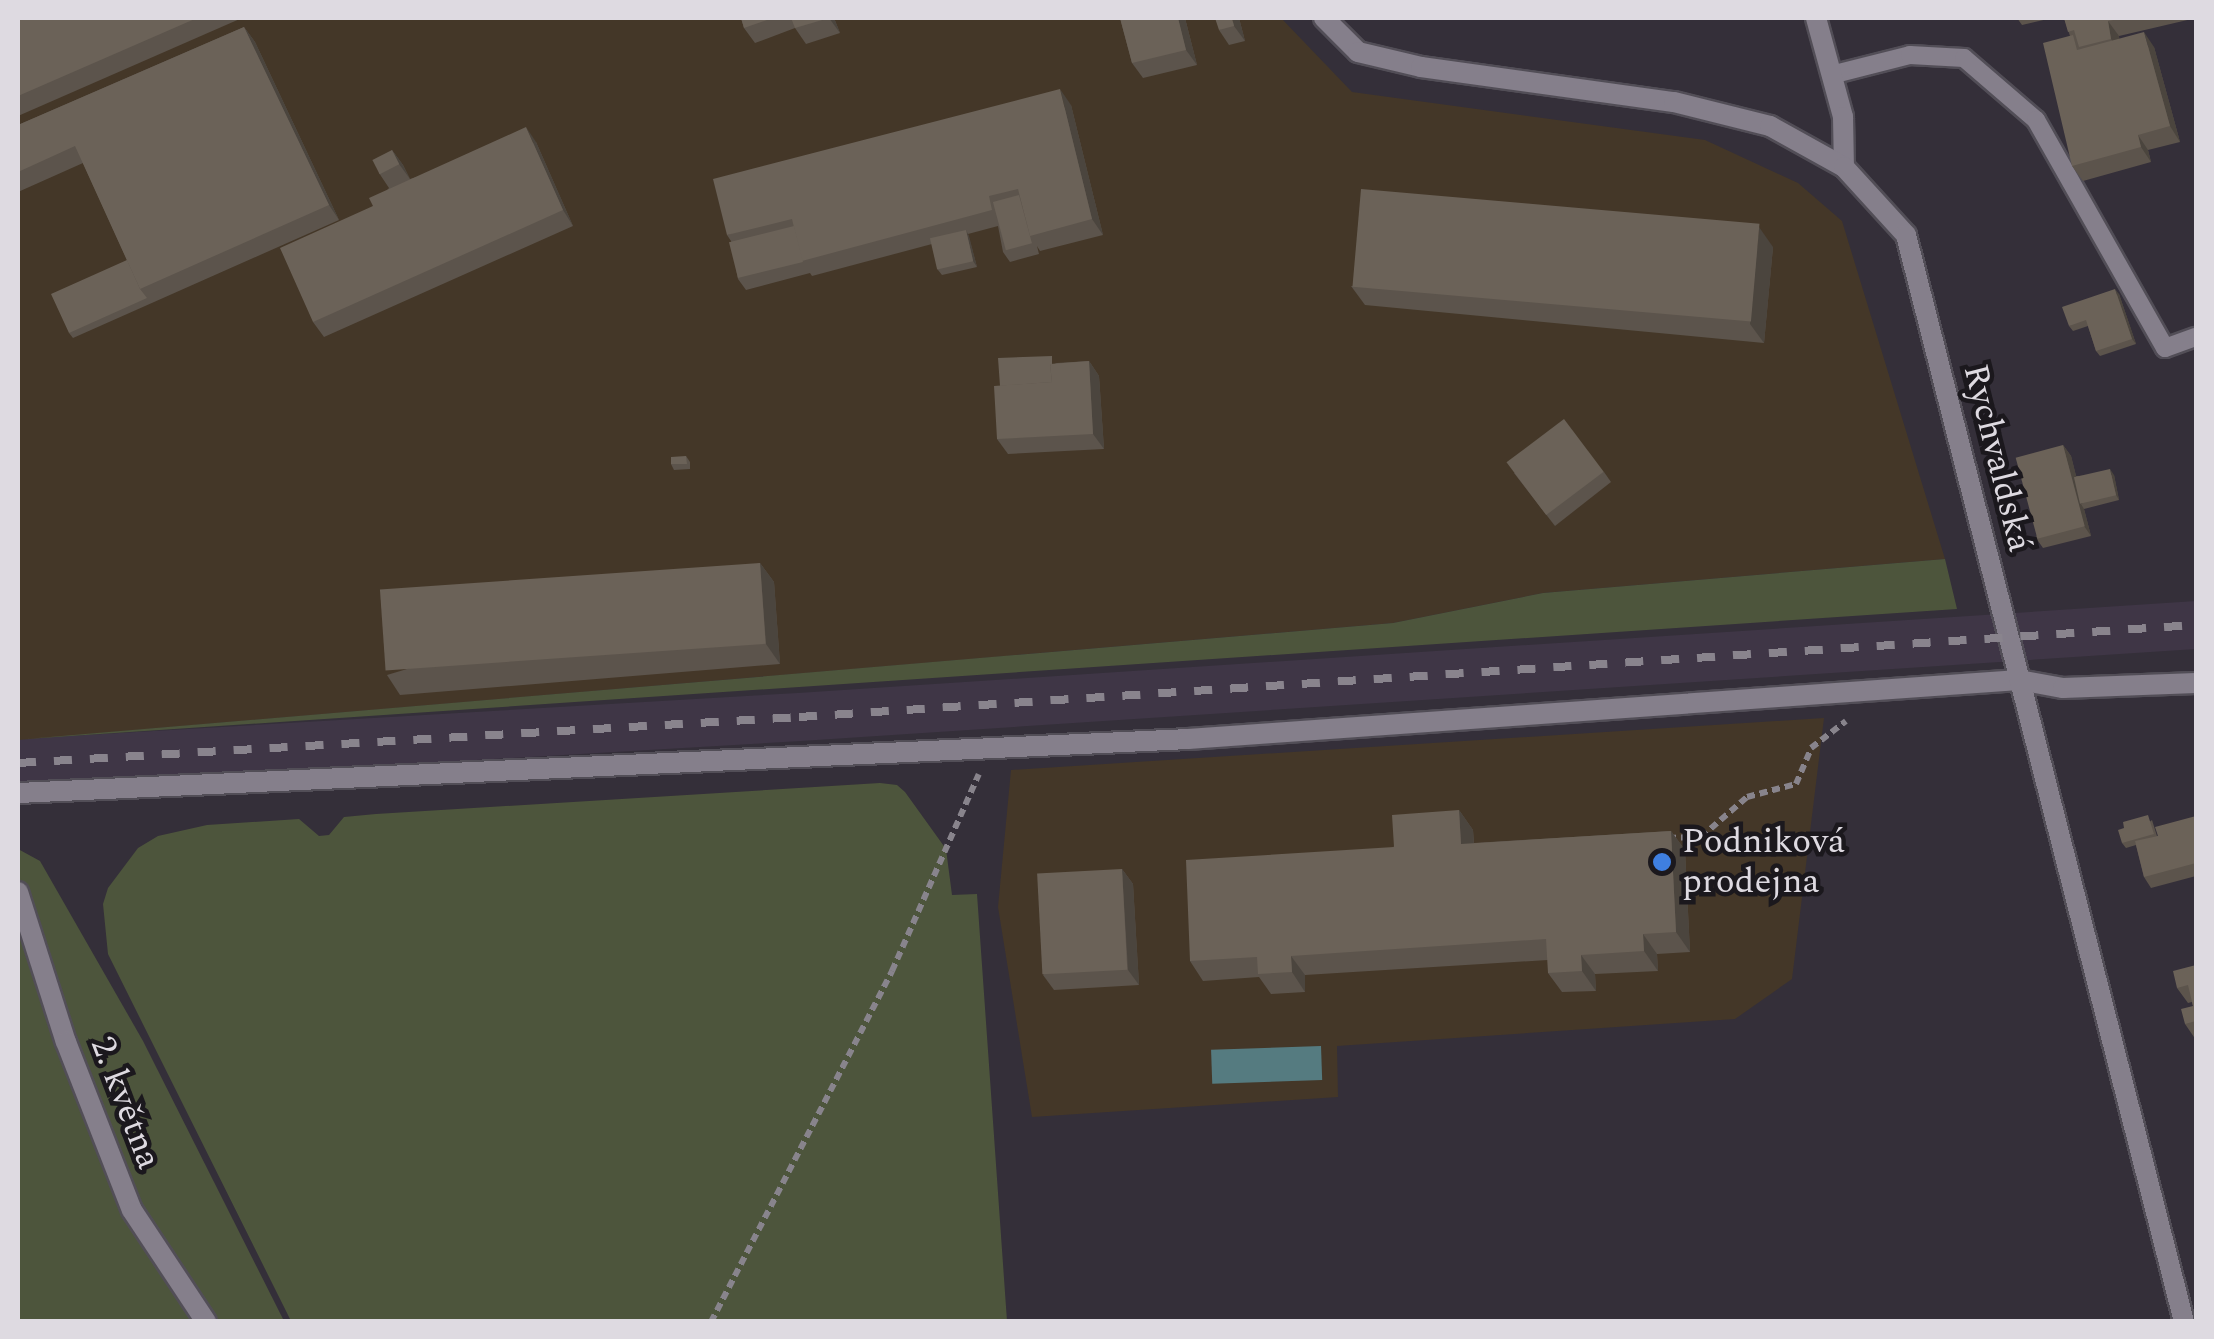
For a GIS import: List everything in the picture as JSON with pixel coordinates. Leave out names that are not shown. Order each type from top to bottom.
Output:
[{"type":"street","name":"Rychvaldská","points":[[1324,18],[1358,52],[1420,67],[1674,102],[1770,126],[1844,167],[1906,234],[2184,1322]]},
{"type":"street","points":[[1816,18],[1842,117],[1844,167]]},
{"type":"street","points":[[18,793],[989,750],[2019,680],[2063,688],[2196,683]]},
{"type":"street","name":"2. května","points":[[18,892],[66,1042],[132,1210],[206,1322]]},
{"type":"lane","points":[[1831,75],[1910,55],[1964,58],[2036,120],[2165,348],[2196,337]]},
{"type":"path","points":[[1650,839],[1701,837],[1747,797],[1796,784],[1811,748],[1851,718]]},
{"type":"path","points":[[711,1322],[892,970],[989,750]]},
{"type":"shaded area","points":[[18,18],[1281,18],[1352,92],[1705,140],[1798,183],[1842,221],[1945,559],[1543,593],[1393,623],[18,740]]},
{"type":"shaded area","points":[[2196,601],[2196,649],[801,741],[18,787],[18,739],[798,693]]},
{"type":"shaded area","points":[[1824,718],[1792,979],[1735,1019],[1337,1046],[1338,1097],[1032,1117],[998,907],[1011,770]]},
{"type":"green space","points":[[1945,559],[1957,609],[26,739],[1393,623],[1543,593]]},
{"type":"green space","points":[[897,785],[905,792],[946,849],[952,895],[977,894],[1007,1321],[291,1321],[108,954],[103,904],[108,888],[138,848],[158,836],[207,825],[299,819],[319,836],[329,835],[344,817]]},
{"type":"green space","points":[[18,849],[40,861],[143,1041],[284,1321],[18,1321]]},
{"type":"water","points":[[1321,1046],[1322,1080],[1212,1084],[1211,1050]]},
{"type":"building","points":[[18,18],[197,18],[18,96]]},
{"type":"building","points":[[741,18],[773,18],[744,28]]},
{"type":"building","points":[[791,18],[829,18],[795,28]]},
{"type":"building","points":[[1120,18],[1178,18],[1186,50],[1132,63]]},
{"type":"building","points":[[1215,18],[1232,18],[1234,26],[1219,30]]},
{"type":"building","points":[[2064,18],[2124,18],[2108,21],[2111,39],[2079,47],[2074,30],[2068,32]]},
{"type":"building","points":[[244,27],[329,205],[140,289],[75,146],[18,172],[18,125]]},
{"type":"building","points":[[2144,32],[2170,126],[2138,135],[2141,147],[2072,166],[2043,43],[2073,35],[2077,50]]},
{"type":"building","points":[[1060,89],[1092,219],[1030,236],[1018,189],[989,196],[992,210],[802,261],[792,219],[727,235],[713,179]]},
{"type":"building","points":[[526,127],[563,210],[313,322],[280,248],[373,206],[369,198]]},
{"type":"building","points":[[392,150],[399,164],[380,174],[372,160]]},
{"type":"building","points":[[1361,189],[1759,224],[1751,321],[1352,287]]},
{"type":"building","points":[[1019,195],[1032,243],[1006,250],[993,202]]},
{"type":"building","points":[[794,226],[803,262],[738,278],[729,242]]},
{"type":"building","points":[[966,230],[973,261],[937,270],[930,238]]},
{"type":"building","points":[[127,260],[147,298],[69,333],[51,294]]},
{"type":"building","points":[[2115,289],[2132,339],[2096,351],[2086,320],[2069,326],[2062,307]]},
{"type":"building","points":[[1052,356],[1052,382],[1000,386],[998,358]]},
{"type":"building","points":[[1089,361],[1093,434],[997,439],[994,386],[1052,382],[1050,364]]},
{"type":"building","points":[[1564,419],[1604,472],[1546,515],[1506,462]]},
{"type":"building","points":[[2063,445],[2085,526],[2037,539],[2016,458]]},
{"type":"building","points":[[686,456],[687,464],[671,464],[671,457]]},
{"type":"building","points":[[2110,469],[2116,495],[2080,504],[2074,477]]},
{"type":"building","points":[[760,563],[766,644],[386,670],[380,590]]},
{"type":"building","points":[[1459,810],[1461,844],[1671,831],[1676,932],[1643,934],[1644,951],[1581,955],[1582,971],[1548,973],[1546,939],[1291,956],[1292,972],[1258,974],[1257,957],[1190,961],[1186,860],[1394,847],[1392,815]]},
{"type":"building","points":[[2148,815],[2154,834],[2122,843],[2118,830],[2124,828],[2123,822]]},
{"type":"building","points":[[2196,816],[2196,863],[2144,877],[2135,841],[2158,836],[2155,827]]},
{"type":"building","points":[[1122,869],[1127,970],[1042,974],[1037,873]]},
{"type":"building","points":[[2196,965],[2196,1021],[2185,1024],[2181,1009],[2193,1006],[2188,985],[2177,988],[2173,971]]},
{"type":"railway","points":[[18,763],[799,717],[2196,625]]},
{"type":"place","name":"Podniková prodejna","points":[[1662,862]]}]
